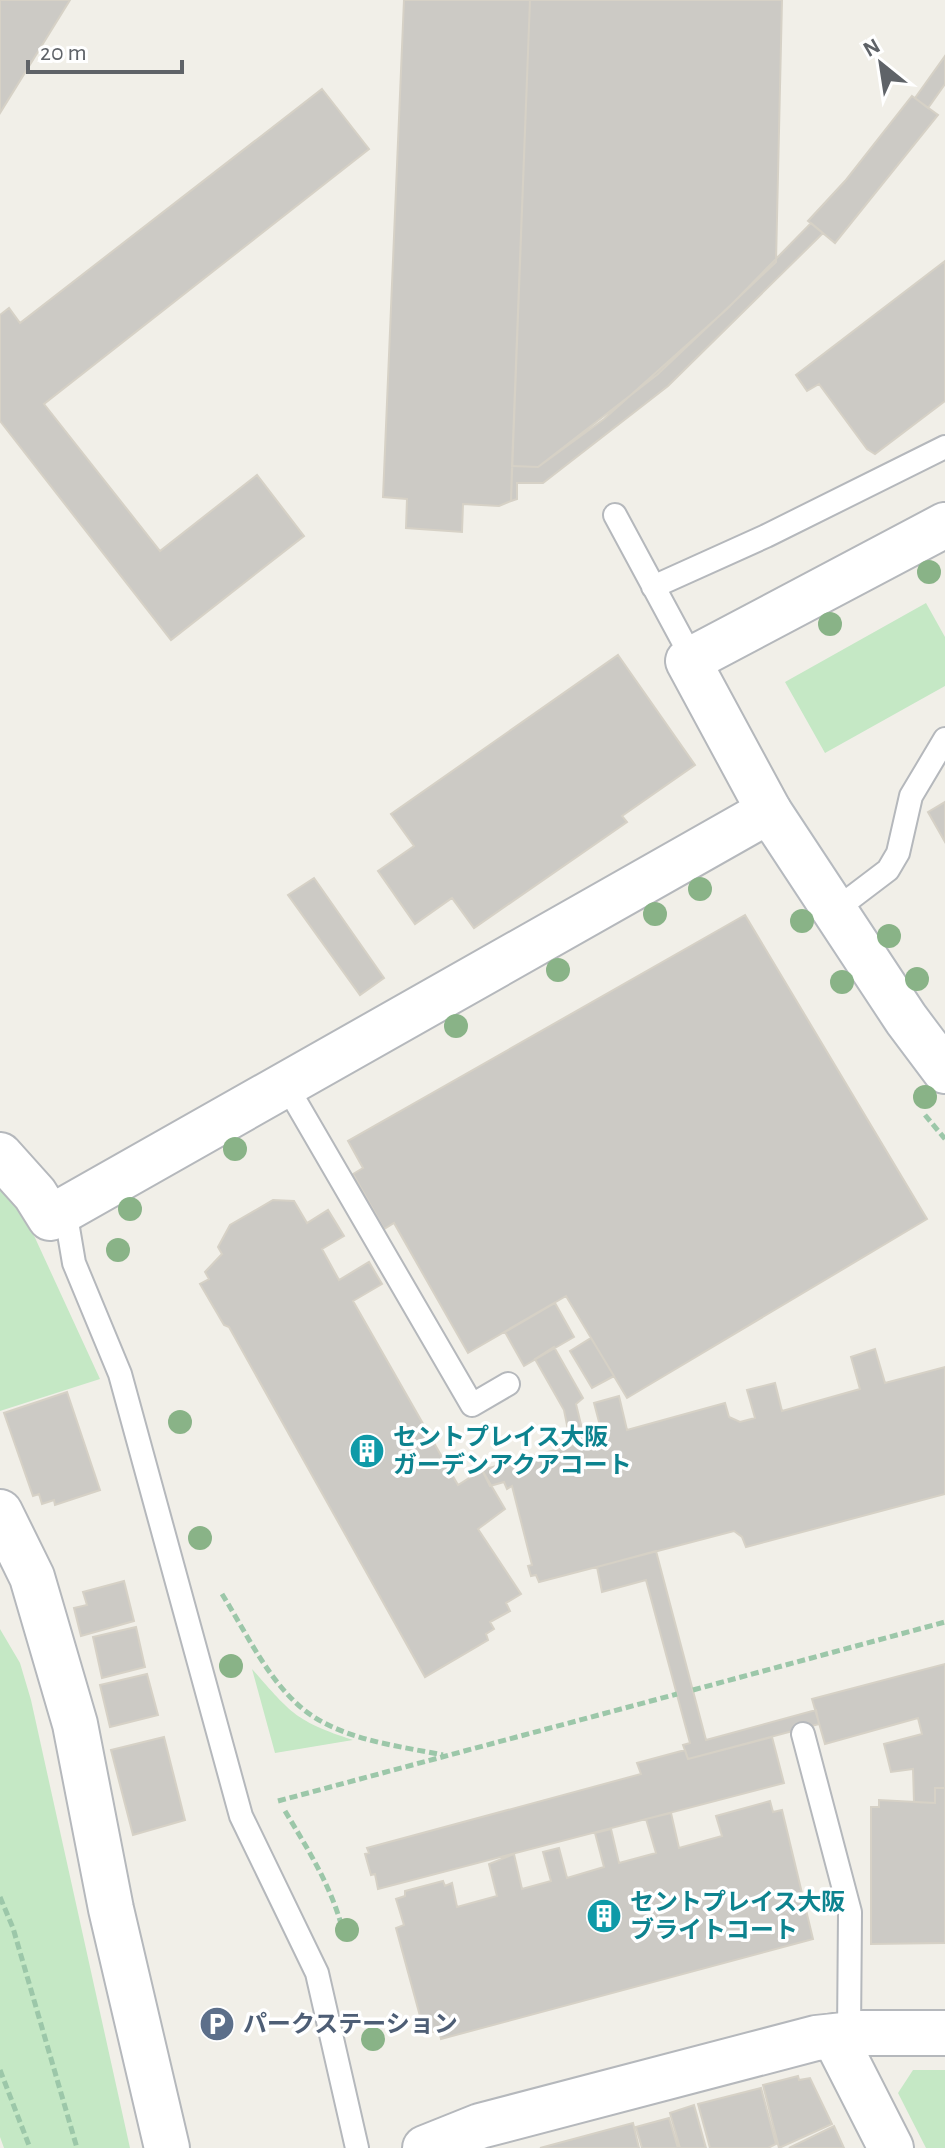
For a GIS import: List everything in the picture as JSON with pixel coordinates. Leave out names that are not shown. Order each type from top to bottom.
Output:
[{"type":"street","points":[[945,525],[688,661],[769,811],[945,1071]]},
{"type":"street","points":[[0,1155],[35,1194],[50,1218],[769,811]]},
{"type":"street","points":[[0,1512],[36,1592],[75,1724],[111,1909],[167,2148]]},
{"type":"street","points":[[425,2148],[483,2137],[841,2035],[945,2033]]},
{"type":"street","points":[[841,2035],[891,2148]]},
{"type":"lane","points":[[653,587],[766,536],[945,447]]},
{"type":"lane","points":[[615,515],[692,658]]},
{"type":"lane","points":[[834,911],[888,870],[898,853],[903,817],[911,796],[945,739]]},
{"type":"lane","points":[[286,1085],[472,1405],[508,1384]]},
{"type":"lane","points":[[65,1210],[74,1263],[120,1374],[241,1816],[317,1973],[357,2148]]},
{"type":"lane","points":[[803,1734],[850,1912],[841,2035]]},
{"type":"path","points":[[220,1589],[267,1666],[295,1702],[320,1719],[364,1739],[447,1755]]},
{"type":"path","points":[[693,1690],[945,1622]]},
{"type":"path","points":[[278,1801],[677,1694]]},
{"type":"path","points":[[0,1897],[13,1928],[77,2148]]},
{"type":"path","points":[[0,2070],[30,2148]]},
{"type":"green space","points":[[926,603],[945,637],[945,686],[825,753],[785,682]]},
{"type":"green space","points":[[0,1188],[25,1216],[100,1379],[0,1411]]},
{"type":"green space","points":[[0,1629],[20,1663],[31,1700],[130,2148],[4,2148],[0,2137]]},
{"type":"green space","points":[[252,1669],[295,1714],[318,1727],[353,1740],[275,1753]]},
{"type":"green space","points":[[913,2070],[945,2070],[945,2148],[926,2148],[898,2093]]},
{"type":"building","points":[[0,0],[70,0],[0,113]]},
{"type":"building","points":[[404,0],[530,0],[511,501],[499,506],[463,504],[462,532],[406,528],[407,499],[383,497]]},
{"type":"building","points":[[530,0],[782,0],[776,262],[658,374],[538,467],[512,466]]},
{"type":"building","points":[[945,56],[945,84],[928,108],[915,98]]},
{"type":"building","points":[[322,89],[369,149],[44,404],[160,551],[257,475],[304,536],[171,640],[0,421],[0,315],[9,308],[20,323]]},
{"type":"building","points":[[912,96],[938,115],[835,243],[808,221],[845,181]]},
{"type":"building","points":[[811,223],[823,233],[668,386],[543,483],[517,483],[517,499],[511,501],[512,466],[538,467],[604,419],[727,309]]},
{"type":"building","points":[[945,261],[945,401],[875,454],[867,449],[819,384],[807,391],[796,375]]},
{"type":"building","points":[[618,655],[695,765],[622,816],[627,822],[474,928],[452,898],[415,924],[378,871],[414,846],[391,814]]},
{"type":"building","points":[[945,802],[945,842],[928,812]]},
{"type":"building","points":[[314,878],[384,978],[360,995],[288,895]]},
{"type":"building","points":[[745,915],[927,1219],[627,1398],[566,1296],[468,1353],[394,1223],[384,1229],[353,1174],[363,1168],[348,1141]]},
{"type":"building","name":"セントプレイス大阪 ガーデンアクアコート","points":[[273,1200],[294,1201],[307,1223],[328,1210],[344,1236],[322,1249],[339,1280],[369,1262],[382,1284],[353,1301],[458,1485],[482,1470],[505,1509],[478,1529],[521,1594],[506,1603],[510,1611],[490,1622],[494,1629],[486,1634],[488,1640],[425,1677],[229,1327],[224,1325],[200,1284],[209,1279],[205,1272],[222,1254],[218,1247],[230,1225]]},
{"type":"building","points":[[555,1303],[574,1337],[524,1366],[505,1332]]},
{"type":"building","points":[[591,1338],[614,1376],[592,1388],[570,1351]]},
{"type":"building","points":[[554,1347],[583,1398],[576,1404],[585,1441],[571,1445],[564,1410],[535,1359]]},
{"type":"building","name":"セントプレイス大阪 ガーデンアクアコート","points":[[875,1349],[885,1383],[945,1367],[945,1494],[746,1547],[742,1537],[734,1531],[539,1582],[536,1575],[531,1576],[528,1566],[532,1565],[512,1486],[507,1489],[504,1482],[490,1486],[482,1470],[603,1437],[594,1403],[619,1396],[627,1430],[725,1403],[729,1417],[740,1422],[755,1418],[747,1390],[775,1383],[782,1411],[860,1389],[851,1357]]},
{"type":"building","points":[[67,1392],[100,1490],[55,1505],[54,1500],[42,1504],[39,1494],[33,1496],[4,1413]]},
{"type":"building","points":[[656,1551],[706,1740],[816,1710],[819,1724],[688,1759],[683,1745],[690,1743],[646,1580],[602,1592],[597,1567]]},
{"type":"building","points":[[124,1581],[134,1621],[81,1636],[74,1608],[87,1605],[83,1592]]},
{"type":"building","points":[[136,1627],[145,1667],[102,1678],[93,1637]]},
{"type":"building","points":[[945,1664],[945,1788],[935,1788],[935,1803],[914,1802],[913,1769],[891,1772],[884,1744],[922,1734],[918,1718],[825,1744],[812,1699]]},
{"type":"building","points":[[147,1674],[158,1715],[110,1727],[100,1685]]},
{"type":"building","points":[[164,1737],[185,1820],[133,1835],[111,1750]]},
{"type":"building","points":[[772,1737],[784,1783],[378,1889],[375,1874],[371,1875],[365,1854],[369,1853],[367,1848],[641,1774],[637,1763],[685,1750],[688,1759]]},
{"type":"building","points":[[935,1788],[945,1788],[945,1943],[871,1944],[871,1807],[879,1807],[879,1800],[935,1803]]},
{"type":"building","name":"セントプレイス大阪 ブライトコート","points":[[770,1801],[773,1812],[782,1810],[813,1939],[441,2039],[439,2030],[432,2032],[430,2025],[423,2027],[396,1928],[404,1925],[396,1899],[405,1896],[405,1891],[443,1881],[445,1886],[452,1883],[457,1907],[497,1896],[489,1864],[514,1854],[522,1889],[551,1881],[543,1852],[559,1848],[567,1878],[604,1867],[595,1833],[611,1829],[619,1863],[656,1853],[646,1819],[671,1813],[679,1848],[722,1836],[716,1816]]},
{"type":"building","points":[[798,2076],[799,2080],[810,2078],[832,2124],[779,2148],[763,2085]]},
{"type":"building","points":[[761,2088],[776,2144],[768,2148],[710,2148],[698,2104]]},
{"type":"building","points":[[694,2105],[706,2148],[680,2148],[670,2113]]},
{"type":"building","points":[[669,2118],[678,2148],[642,2148],[636,2127]]},
{"type":"building","points":[[633,2123],[639,2148],[540,2148]]},
{"type":"building","points":[[834,2126],[844,2148],[789,2148]]},
{"type":"place","name":"セントプレイス大阪 ガーデンアクアコート","points":[[367,1451]]},
{"type":"place","name":"セントプレイス大阪 ブライトコート","points":[[604,1916]]},
{"type":"place","name":"パークステーション","points":[[217,2024]]}]
